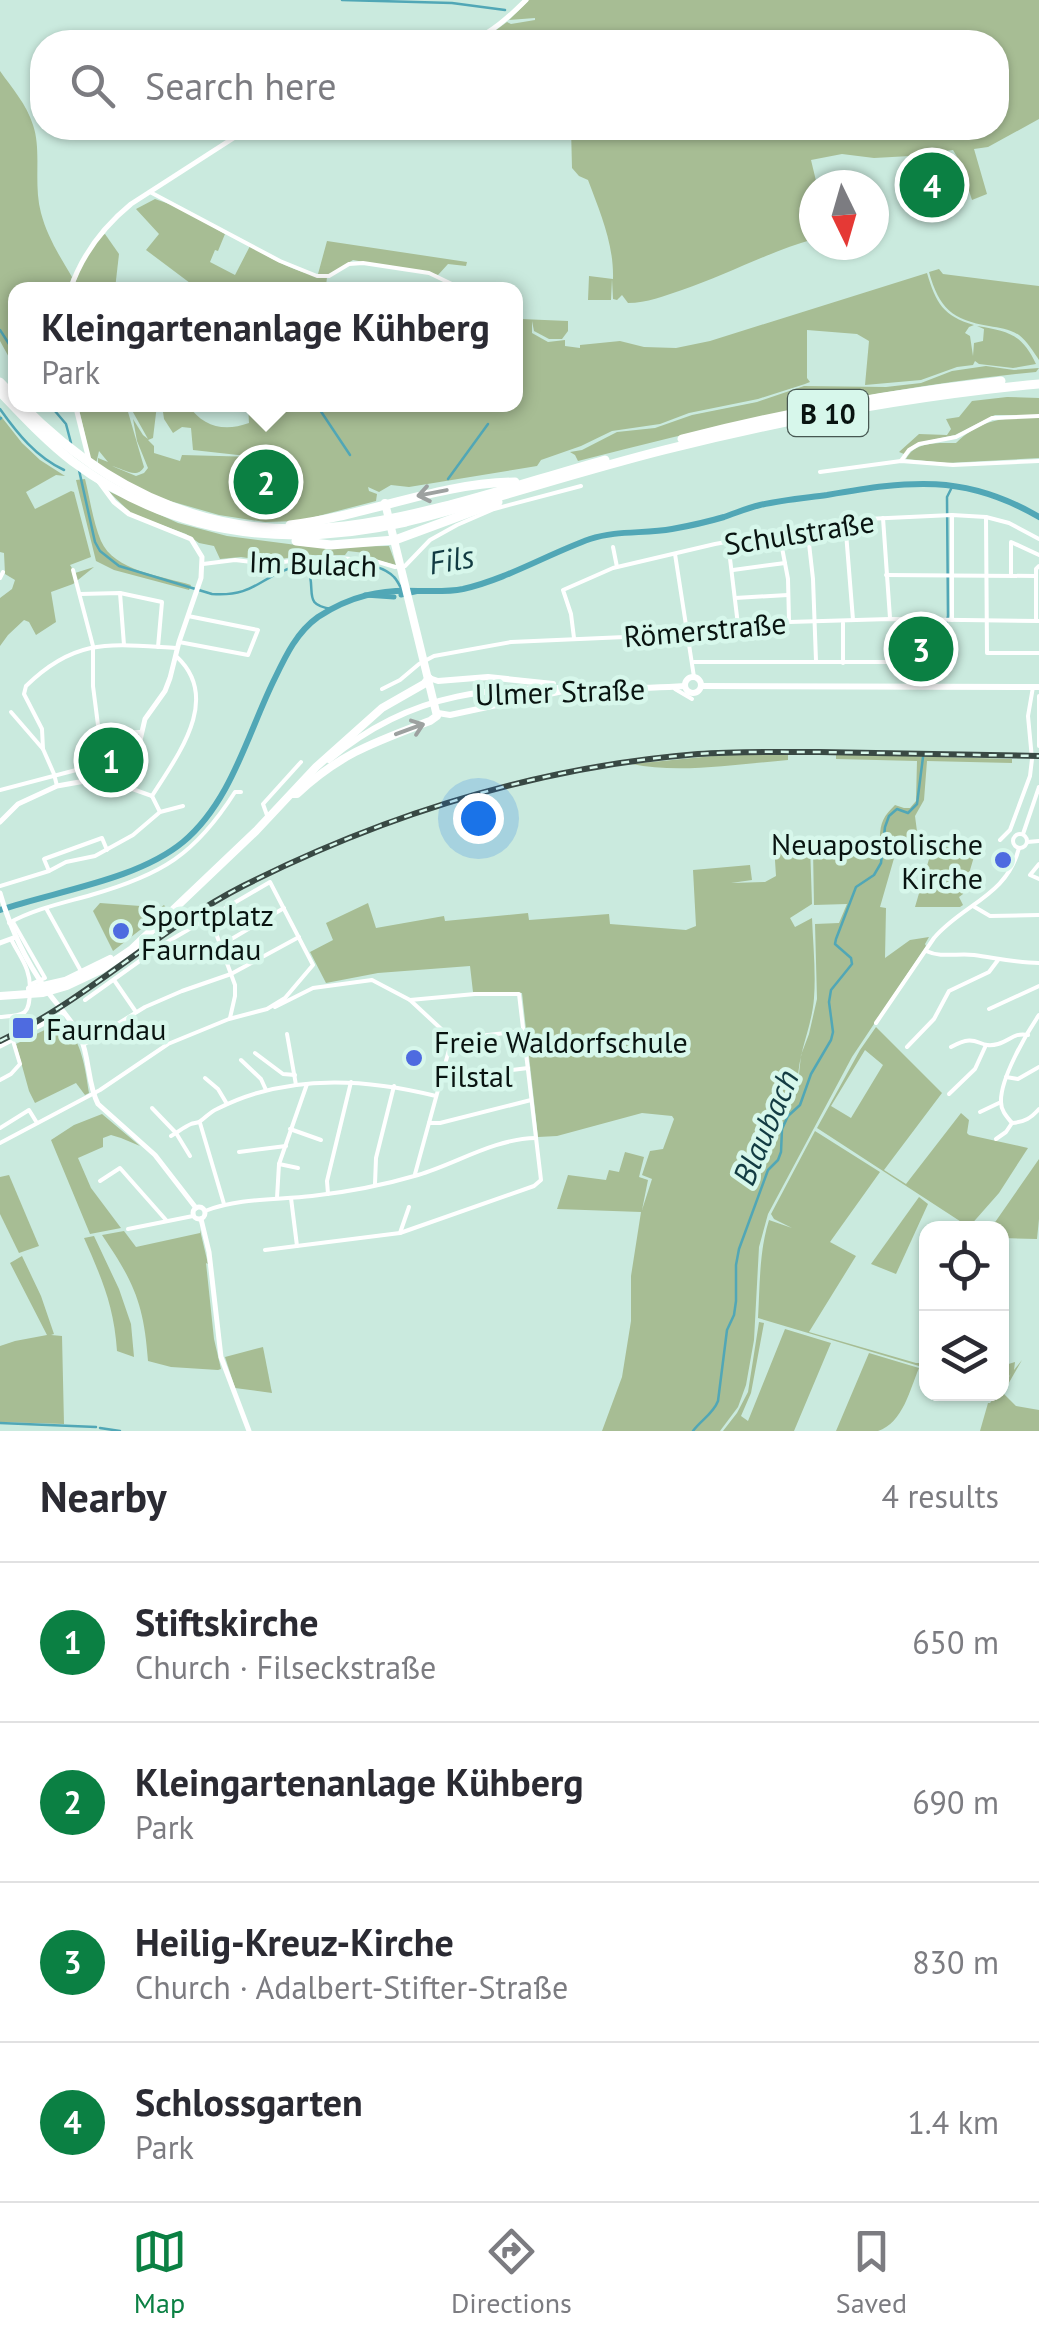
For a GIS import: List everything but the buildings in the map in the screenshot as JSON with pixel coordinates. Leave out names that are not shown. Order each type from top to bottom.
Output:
[{"type":"highway","name":"B 10","points":[[28,412],[71,460],[154,508],[220,528],[266,532],[384,520],[524,487],[659,445],[774,418],[889,396],[1039,381]]},
{"type":"highway","name":"B 10","points":[[22,412],[50,438]]},
{"type":"highway","points":[[386,506],[444,490],[512,482],[524,487]]},
{"type":"highway","name":"B 10","points":[[394,538],[515,496],[524,487]]},
{"type":"highway","name":"B 10","points":[[266,532],[386,506]]},
{"type":"highway","points":[[266,532],[278,539],[331,545],[394,538]]},
{"type":"main road","points":[[292,794],[333,763],[430,721],[437,711],[386,506]]},
{"type":"main road","points":[[428,674],[438,681],[488,678],[564,687]]},
{"type":"main road","points":[[292,794],[382,708],[424,684],[428,674]]},
{"type":"main road","points":[[694,677],[702,686]]},
{"type":"main road","name":"Ulmer Straße","points":[[694,677],[687,680],[688,692],[698,692],[702,686],[1036,687]]},
{"type":"main road","name":"Ulmer Straße","points":[[132,949],[322,766],[392,718],[423,704],[486,690],[685,686]]},
{"type":"main road","points":[[437,711],[450,716],[588,687]]},
{"type":"main road","points":[[0,994],[65,981],[132,949]]},
{"type":"main road","points":[[30,989],[43,993],[81,980],[132,949]]},
{"type":"street","points":[[492,30],[526,0]]},
{"type":"street","points":[[73,282],[83,259],[106,227],[132,204],[230,140]]},
{"type":"street","points":[[150,192],[280,261],[317,276],[329,276],[350,264],[363,263],[430,273],[448,282]]},
{"type":"street","points":[[77,412],[87,455],[103,490],[129,514],[184,534],[200,550],[203,564],[165,691],[147,714],[134,760],[118,781]]},
{"type":"street","points":[[901,461],[919,444],[956,437],[992,418],[1039,416]]},
{"type":"street","points":[[820,472],[901,461],[955,465],[1039,461]]},
{"type":"street","name":"Im Bulach","points":[[203,564],[339,558],[405,566],[424,545],[457,525],[511,504],[581,486]]},
{"type":"street","points":[[949,515],[949,620]]},
{"type":"street","name":"Schulstraße","points":[[574,638],[563,592],[580,581],[617,567],[728,542],[846,520],[949,515],[1009,523],[1039,538]]},
{"type":"street","points":[[883,518],[890,619]]},
{"type":"street","points":[[986,518],[987,652],[1039,653]]},
{"type":"street","points":[[846,520],[853,620]]},
{"type":"street","points":[[807,526],[816,663]]},
{"type":"street","points":[[778,532],[790,622]]},
{"type":"street","points":[[728,542],[738,625]]},
{"type":"street","points":[[1011,576],[1012,542],[1039,554]]},
{"type":"street","points":[[613,547],[617,567]]},
{"type":"street","points":[[675,554],[694,677]]},
{"type":"street","points":[[733,570],[785,564]]},
{"type":"street","points":[[1038,620],[1039,566]]},
{"type":"street","points":[[73,570],[93,646],[99,732],[93,745]]},
{"type":"street","points":[[886,575],[1036,576]]},
{"type":"street","points":[[80,594],[120,592],[162,602],[158,647]]},
{"type":"street","points":[[120,592],[124,645]]},
{"type":"street","points":[[735,598],[788,594]]},
{"type":"street","points":[[43,749],[42,729],[24,694],[26,686],[68,654],[93,646],[124,645],[248,655],[258,630],[188,616]]},
{"type":"street","points":[[926,686],[934,620]]},
{"type":"street","name":"Römerstraße","points":[[382,689],[434,656],[511,642],[648,636],[790,622],[1038,620]]},
{"type":"street","points":[[843,621],[844,664]]},
{"type":"street","points":[[152,796],[184,744],[194,719],[195,687],[177,649]]},
{"type":"street","points":[[694,662],[931,662]]},
{"type":"street","points":[[665,687],[692,699]]},
{"type":"street","points":[[1000,840],[1010,830],[1030,776],[1028,716],[1036,687]]},
{"type":"street","points":[[1038,696],[1039,746]]},
{"type":"street","points":[[11,712],[43,749],[57,786]]},
{"type":"street","points":[[99,732],[141,732]]},
{"type":"street","points":[[268,818],[262,804],[302,762]]},
{"type":"street","points":[[0,790],[80,768]]},
{"type":"street","points":[[0,822],[18,804],[57,786],[84,780],[118,781],[152,796],[160,812]]},
{"type":"street","points":[[1027,842],[1023,834],[1039,788]]},
{"type":"street","points":[[10,922],[136,880],[171,862],[202,838],[235,792],[242,792]]},
{"type":"street","points":[[30,989],[45,978],[6,915],[1,892],[66,862],[107,850],[134,835],[160,812],[182,806]]},
{"type":"street","points":[[1010,830],[1015,836]]},
{"type":"street","points":[[1015,836],[1023,834]]},
{"type":"street","points":[[1015,836],[1013,842],[1019,848]]},
{"type":"street","points":[[49,871],[44,859],[62,852],[102,838],[107,850]]},
{"type":"street","points":[[1027,842],[1039,842]]},
{"type":"street","points":[[876,1023],[942,928],[1000,885],[1008,876],[1019,848],[1027,842]]},
{"type":"street","points":[[62,852],[66,862]]},
{"type":"street","points":[[1039,864],[1030,875],[1039,879]]},
{"type":"street","points":[[86,1000],[162,945],[270,882],[313,965],[284,998],[267,1009]]},
{"type":"street","points":[[973,906],[990,916],[1039,915]]},
{"type":"street","points":[[46,908],[81,971]]},
{"type":"street","points":[[222,945],[284,908]]},
{"type":"street","points":[[210,918],[235,985],[229,1019]]},
{"type":"street","points":[[10,922],[23,956],[86,1042],[92,1093],[101,1108],[155,1155],[198,1220],[202,1219]]},
{"type":"street","points":[[86,1042],[136,1012],[231,974],[300,937]]},
{"type":"street","points":[[0,943],[13,938]]},
{"type":"street","points":[[926,951],[935,955],[971,954],[1039,963]]},
{"type":"street","points":[[0,1017],[14,1016],[30,1006],[30,974],[23,956]]},
{"type":"street","points":[[907,1047],[934,1019],[949,991],[989,972],[998,960]]},
{"type":"street","points":[[114,980],[136,1012]]},
{"type":"street","points":[[0,1143],[92,1093],[168,1044],[229,1019],[283,1004],[313,988],[372,980],[410,1000],[452,1039],[524,1031]]},
{"type":"street","points":[[989,1009],[1039,986]]},
{"type":"street","points":[[266,1250],[400,1233],[534,1186],[541,1180],[519,994],[410,1000]]},
{"type":"street","points":[[0,1046],[64,1013]]},
{"type":"street","points":[[1012,1123],[1001,1102],[1006,1077],[1038,1018]]},
{"type":"street","points":[[951,1048],[967,1040],[986,1045],[1021,1033],[1028,1035]]},
{"type":"street","points":[[287,1034],[296,1085]]},
{"type":"street","points":[[415,1175],[452,1039]]},
{"type":"street","points":[[0,1080],[20,1064],[12,1040]]},
{"type":"street","points":[[949,1094],[975,1069],[986,1045]]},
{"type":"street","points":[[255,1053],[286,1076],[294,1075]]},
{"type":"street","points":[[242,1060],[262,1079],[266,1092]]},
{"type":"street","points":[[1006,1077],[1018,1079],[1039,1067]]},
{"type":"street","points":[[441,1079],[528,1068]]},
{"type":"street","points":[[205,1078],[218,1089],[226,1104]]},
{"type":"street","points":[[174,1134],[226,1104],[296,1085],[350,1082],[394,1086],[436,1096]]},
{"type":"street","points":[[328,1194],[327,1181],[350,1082]]},
{"type":"street","points":[[277,1198],[279,1164],[308,1084]]},
{"type":"street","points":[[376,1186],[376,1158],[394,1086]]},
{"type":"street","points":[[429,1123],[532,1099]]},
{"type":"street","points":[[980,1112],[1001,1102]]},
{"type":"street","points":[[152,1108],[190,1156]]},
{"type":"street","points":[[996,1139],[1012,1123],[1030,1118],[1039,1109]]},
{"type":"street","points":[[0,1128],[29,1110],[37,1123]]},
{"type":"street","points":[[200,1122],[224,1204]]},
{"type":"street","points":[[290,1129],[321,1140]]},
{"type":"street","points":[[205,1211],[224,1204],[376,1186],[498,1144],[536,1138]]},
{"type":"street","points":[[239,1152],[286,1146]]},
{"type":"street","points":[[279,1164],[298,1168]]},
{"type":"street","points":[[100,1181],[120,1168],[166,1220]]},
{"type":"street","points":[[292,1198],[297,1246]]},
{"type":"street","points":[[128,1229],[194,1212],[200,1207],[205,1211]]},
{"type":"street","points":[[400,1233],[409,1207]]},
{"type":"street","points":[[205,1211],[202,1219],[222,1357],[249,1431]]},
{"type":"green space","points":[[529,0],[1039,0],[1039,119],[1009,135],[1009,30],[496,30],[507,22],[535,18],[509,20]]},
{"type":"green space","points":[[0,71],[30,119],[30,140],[36,140],[37,146],[41,213],[72,277],[70,282],[8,282],[8,356],[0,341]]},
{"type":"green space","points":[[571,140],[1001,140],[974,149],[987,194],[972,200],[953,150],[932,153],[951,209],[934,215],[910,156],[874,158],[842,154],[811,160],[813,170],[799,170],[799,244],[642,302],[628,303],[622,295],[613,299],[612,279],[611,300],[588,300],[589,276],[613,279],[613,266],[588,180],[572,168]]},
{"type":"green space","points":[[155,199],[178,207],[225,234],[210,262],[235,275],[250,246],[297,270],[327,277],[326,282],[189,282],[146,250],[159,234],[136,209]]},
{"type":"green space","points":[[102,235],[119,254],[116,282],[75,282],[85,258]]},
{"type":"green space","points":[[327,241],[467,262],[466,266],[448,264],[438,275],[353,260],[330,274],[318,274]]},
{"type":"green space","points":[[939,269],[943,274],[1039,286],[1039,360],[1019,335],[965,320],[949,310],[937,295],[929,272]]},
{"type":"green space","points":[[927,273],[942,307],[974,325],[965,333],[970,336],[973,356],[974,343],[983,341],[984,329],[977,326],[1013,336],[1036,364],[1013,368],[975,361],[973,365],[921,380],[865,385],[869,341],[857,334],[807,330],[810,382],[805,384],[660,424],[612,431],[541,460],[537,466],[409,487],[391,485],[379,492],[368,487],[377,494],[376,501],[299,521],[265,522],[219,515],[156,497],[98,466],[98,458],[108,462],[99,451],[96,464],[91,461],[80,412],[128,412],[144,467],[133,473],[112,466],[136,476],[148,468],[133,419],[148,439],[133,412],[156,412],[153,438],[148,440],[154,453],[180,461],[182,455],[256,457],[193,450],[191,428],[182,427],[173,433],[163,412],[194,412],[207,423],[231,427],[249,423],[248,412],[523,412],[523,319],[568,321],[568,331],[562,339],[549,339],[534,331],[532,321],[532,333],[548,342],[565,340],[565,346],[580,348],[620,341],[676,348],[710,341]]},
{"type":"green space","points":[[986,366],[1039,368],[1036,372],[920,387],[805,408],[578,461],[570,452],[617,432],[655,428],[804,386],[886,387],[921,383],[952,371]]},
{"type":"green space","points":[[1039,398],[1039,415],[995,415],[955,435],[918,443],[904,454],[899,452],[919,434],[947,435],[951,429],[946,419],[959,417],[972,401]]},
{"type":"green space","points":[[0,415],[40,460],[65,476],[56,475],[26,492],[35,509],[74,492],[91,557],[70,565],[75,573],[94,567],[73,584],[51,592],[56,622],[36,635],[24,620],[0,646],[0,598],[12,589],[15,580],[5,574],[4,553],[0,552]]},
{"type":"green space","points":[[1039,417],[1039,458],[947,463],[906,459],[921,446],[956,443],[985,424]]},
{"type":"green space","points":[[85,479],[96,526],[107,551],[140,571],[191,585],[189,590],[114,570],[96,561],[76,480]]},
{"type":"green space","points":[[108,491],[178,523],[227,536],[312,547],[389,546],[396,565],[348,551],[345,555],[306,555],[268,561],[220,559],[214,546],[132,514]]},
{"type":"green space","points":[[788,753],[788,760],[709,767],[632,764],[733,754]]},
{"type":"green space","points":[[836,754],[1012,759],[1012,763],[927,761],[924,800],[915,816],[918,839],[880,838],[883,820],[895,805],[910,808],[916,801],[917,761],[836,759]]},
{"type":"green space","points":[[899,841],[880,907],[886,908],[885,958],[910,940],[929,937],[852,1057],[768,1214],[759,1247],[754,1340],[738,1407],[720,1431],[602,1431],[622,1377],[641,1212],[557,1209],[568,1175],[606,1180],[609,1170],[619,1172],[625,1152],[644,1157],[639,1177],[648,1180],[642,1210],[652,1179],[642,1175],[650,1151],[663,1149],[674,1119],[642,1113],[557,1136],[538,1137],[522,993],[473,992],[470,966],[378,973],[326,983],[310,952],[333,940],[326,923],[368,903],[376,928],[444,916],[445,921],[528,913],[529,920],[609,914],[610,924],[686,930],[696,926],[693,870],[750,865],[752,880],[731,883],[765,882],[776,876],[774,845],[808,843],[812,904],[790,918],[795,927],[812,918],[814,998],[802,1053],[817,999],[815,924],[839,923],[847,904],[814,905],[813,849],[818,842]]},
{"type":"green space","points":[[934,842],[978,843],[959,897],[963,905],[960,907],[915,907]]},
{"type":"green space","name":"Sportplatz Faurndau","points":[[100,903],[157,910],[164,905],[167,909],[113,951],[93,911]]},
{"type":"green space","points":[[63,1021],[79,1046],[89,1093],[85,1095],[76,1083],[35,1103],[16,1044]]},
{"type":"green space","points":[[876,1027],[942,1093],[884,1170],[906,1184],[961,1113],[969,1120],[969,1135],[1028,1148],[999,1193],[974,1221],[960,1221],[817,1128]],"holes":[[[865,1050],[883,1065],[851,1118],[831,1106]]]},
{"type":"green space","points":[[102,1114],[140,1146],[111,1135],[103,1138],[103,1147],[78,1158],[91,1188],[121,1228],[90,1234],[51,1140]]},
{"type":"green space","points":[[815,1131],[880,1172],[830,1242],[856,1256],[809,1332],[919,1366],[758,1318],[769,1220],[792,1228],[771,1214]]},
{"type":"green space","points":[[1039,1159],[1037,1239],[1009,1238],[1009,1221],[996,1221]]},
{"type":"green space","points":[[9,1175],[39,1246],[19,1253],[0,1214],[0,1177]]},
{"type":"green space","points":[[919,1197],[928,1204],[896,1274],[871,1264]]},
{"type":"green space","points":[[200,1230],[208,1264],[214,1339],[221,1369],[218,1370],[171,1367],[148,1361],[136,1294],[102,1235],[124,1231],[136,1247]]},
{"type":"green space","points":[[94,1236],[131,1324],[134,1357],[117,1351],[106,1293],[84,1238]]},
{"type":"green space","points":[[22,1256],[41,1296],[54,1334],[51,1335],[62,1336],[64,1424],[0,1422],[0,1346],[47,1335],[10,1263]]},
{"type":"green space","points":[[759,1322],[764,1323],[751,1393],[741,1416],[748,1421],[785,1329],[831,1343],[794,1431],[723,1431],[748,1392]]},
{"type":"green space","points":[[263,1347],[272,1393],[235,1388],[225,1357]]},
{"type":"green space","points":[[869,1353],[919,1368],[900,1413],[887,1427],[878,1431],[836,1431]]},
{"type":"green space","points":[[1022,1360],[1009,1383],[1009,1364],[1015,1362],[1014,1370]]},
{"type":"green space","points":[[1009,1399],[1016,1406],[1039,1410],[1039,1431],[980,1431],[990,1403]]},
{"type":"waterway","points":[[342,0],[452,3],[505,10]]},
{"type":"waterway","points":[[0,330],[8,342]]},
{"type":"waterway","points":[[0,409],[36,451],[64,470]]},
{"type":"waterway","points":[[56,412],[66,424],[71,443]]},
{"type":"waterway","points":[[321,412],[350,455]]},
{"type":"waterway","points":[[448,479],[488,424]]},
{"type":"waterway","points":[[79,470],[95,542],[119,566],[212,594],[226,594],[248,589],[294,567],[360,563],[385,571],[402,590]]},
{"type":"waterway","name":"Blaubach","points":[[932,681],[948,616],[947,497],[953,485]]},
{"type":"waterway","name":"Fils","points":[[0,910],[120,875],[183,842],[227,786],[275,678],[298,637],[318,617],[354,599],[391,591],[463,589],[600,536],[672,529],[768,503],[884,486],[961,487],[986,493],[1039,517]]},
{"type":"waterway","points":[[297,568],[310,576],[314,602],[332,609]]},
{"type":"waterway","name":"Fils","points":[[401,595],[419,591]]},
{"type":"waterway","points":[[365,595],[394,597]]},
{"type":"waterway","name":"Blaubach","points":[[693,1431],[718,1401],[727,1330],[736,1301],[739,1249],[768,1170],[781,1152],[782,1129],[800,1105],[811,1074],[831,1040],[831,990],[852,964],[851,958],[835,944],[836,939],[856,887],[874,875],[881,863],[889,816],[897,809],[908,813],[917,804],[923,757]]},
{"type":"waterway","points":[[0,1423],[96,1427]]},
{"type":"waterway","points":[[100,1428],[120,1431]]},
{"type":"railway","points":[[0,1041],[63,1005],[181,923],[243,886],[407,816],[521,782],[638,760],[698,754],[1039,756]]},
{"type":"place","name":"Schlossgarten","points":[[932,185]]},
{"type":"place","name":"Kleingartenanlage Kühberg","points":[[266,482]]},
{"type":"place","name":"Heilig-Kreuz-Kirche","points":[[921,649]]},
{"type":"place","name":"Stiftskirche","points":[[111,760]]},
{"type":"place","name":"Neuapostolische Kirche","points":[[1003,860]]},
{"type":"place","name":"Sportplatz Faurndau","points":[[121,931]]},
{"type":"place","name":"Faurndau","points":[[23,1028]]},
{"type":"place","name":"Freie Waldorfschule Filstal","points":[[414,1058]]}]
